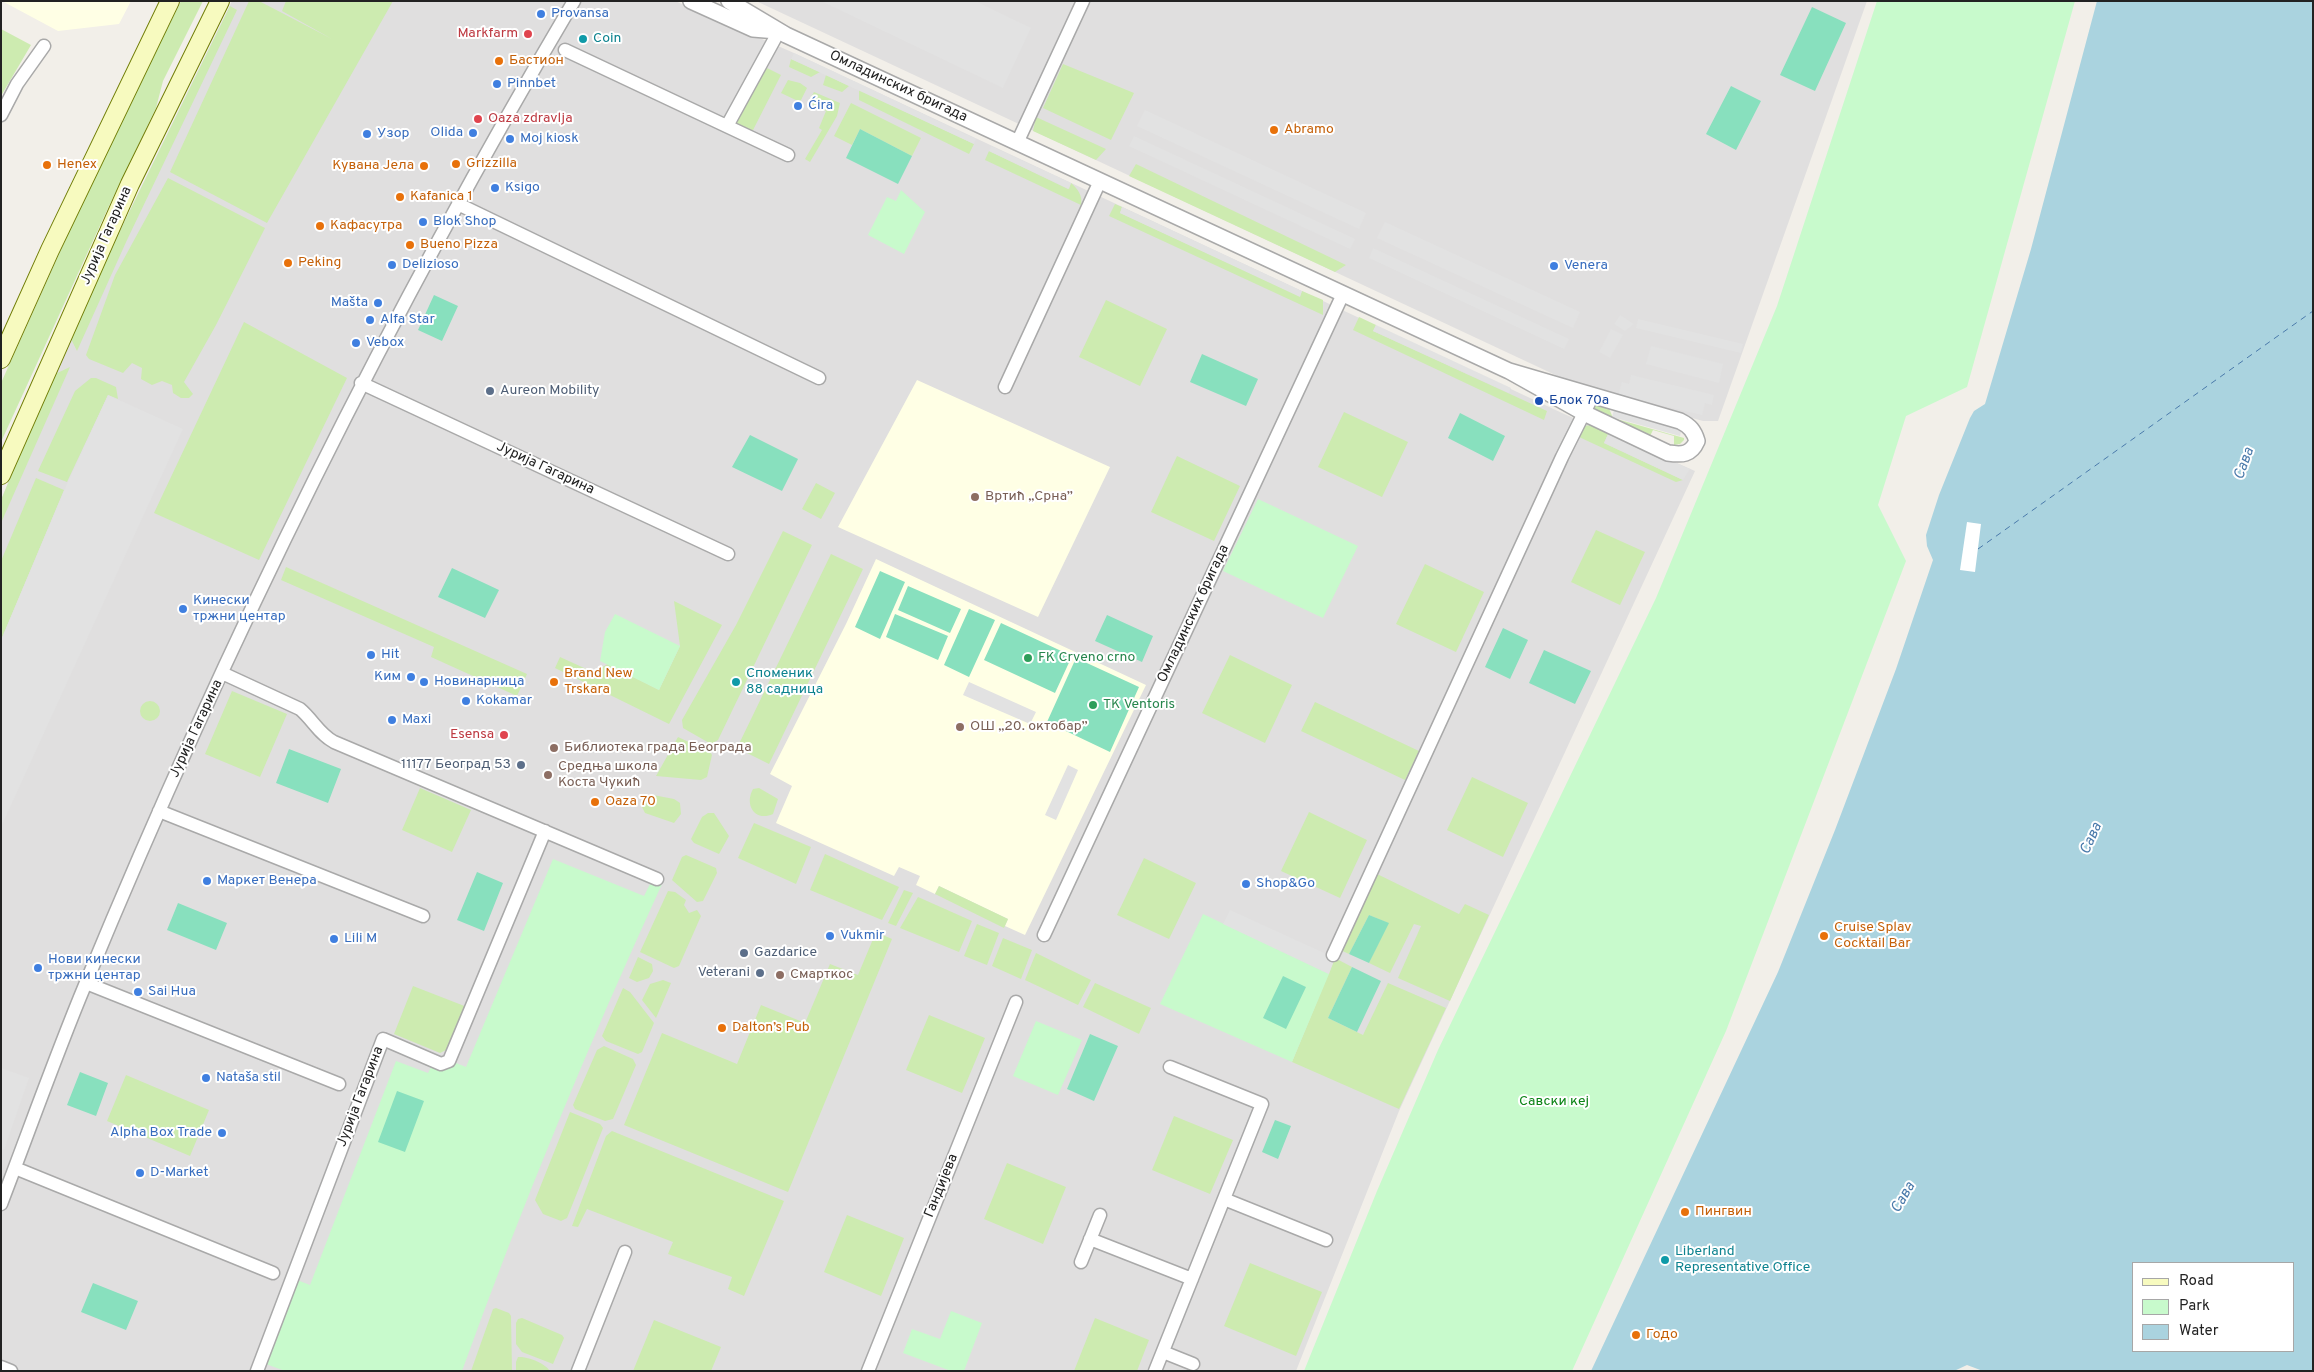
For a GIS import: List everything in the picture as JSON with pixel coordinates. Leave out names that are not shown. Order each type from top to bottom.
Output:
[{"type":"main road","points":[[1,359],[58,232],[170,1]]},
{"type":"main road","name":"Јурија Гагарина","points":[[1,475],[127,192],[220,1]]},
{"type":"street","name":"Јурија Гагарина","points":[[1,1204],[86,983],[158,811],[222,674],[361,383],[458,204],[574,1]]},
{"type":"street","name":"Омладинских бригада","points":[[691,1],[754,29],[779,31]]},
{"type":"street","name":"Омладинских бригада","points":[[729,1],[754,14],[779,31],[1510,371],[1584,412],[1668,453],[1683,455],[1690,452],[1698,441],[1695,433],[1689,426],[1680,421],[1510,371]]},
{"type":"street","points":[[1017,143],[1083,1]]},
{"type":"street","points":[[727,126],[779,31]]},
{"type":"street","points":[[1,115],[17,84],[44,46]]},
{"type":"street","points":[[566,50],[788,155]]},
{"type":"street","points":[[1005,387],[1100,181]]},
{"type":"street","points":[[458,204],[819,378]]},
{"type":"street","name":"Омладинских бригада","points":[[1044,935],[1343,294]]},
{"type":"street","name":"Јурија Гагарина","points":[[361,383],[728,554]]},
{"type":"street","points":[[1333,955],[1593,395]]},
{"type":"street","name":"Јурија Гагарина","points":[[222,674],[300,709],[310,718],[320,733],[334,742],[658,879]]},
{"type":"street","points":[[158,811],[423,916]]},
{"type":"street","name":"Јурија Гагарина","points":[[257,1371],[383,1039],[440,1064],[449,1061],[545,831]]},
{"type":"street","name":"Јурија Гагарина","points":[[86,983],[339,1084]]},
{"type":"street","name":"Гандијева","points":[[868,1371],[1016,1002]]},
{"type":"street","points":[[1155,1371],[1262,1104],[1170,1067]]},
{"type":"street","points":[[15,1168],[273,1272]]},
{"type":"street","points":[[1224,1199],[1326,1240]]},
{"type":"street","points":[[1081,1262],[1100,1215]]},
{"type":"street","points":[[1090,1239],[1192,1279]]},
{"type":"street","points":[[578,1371],[625,1252]]},
{"type":"street","points":[[1163,1352],[1193,1364]]},
{"type":"street","points":[[1,1367],[11,1371]]},
{"type":"shaded area","points":[[2,1],[131,1],[119,24],[58,31]]},
{"type":"shaded area","points":[[232,1],[675,1],[794,53],[1562,413],[1695,471],[1399,1111],[1296,1371],[1,1371],[1,500],[72,329]]},
{"type":"shaded area","name":"Блок 70а","points":[[756,1],[1867,1],[1718,421],[1703,421],[1581,387]]},
{"type":"shaded area","points":[[821,1],[975,1],[1031,28],[1003,88]]},
{"type":"shaded area","points":[[794,53],[976,139],[974,144],[791,59]]},
{"type":"shaded area","points":[[1145,110],[1366,213],[1359,229],[1137,126]]},
{"type":"shaded area","points":[[1134,136],[1355,239],[1350,249],[1129,146]]},
{"type":"shaded area","points":[[991,146],[1071,183],[1069,189],[989,151]]},
{"type":"shaded area","points":[[1122,207],[1302,291],[1300,297],[1120,213]]},
{"type":"shaded area","points":[[1385,222],[1580,312],[1573,328],[1377,238]]},
{"type":"shaded area","points":[[1373,248],[1569,339],[1564,349],[1369,258]]},
{"type":"shaded area","points":[[1620,315],[1634,324],[1625,331],[1614,324]]},
{"type":"shaded area","points":[[1638,319],[1743,344],[1741,353],[1636,328]]},
{"type":"shaded area","points":[[1376,325],[1511,388],[1509,393],[1373,331]]},
{"type":"shaded area","points":[[1611,329],[1623,335],[1610,358],[1599,352]]},
{"type":"shaded area","points":[[1651,346],[1723,364],[1719,383],[1646,364]]},
{"type":"shaded area","points":[[1631,375],[1714,395],[1712,405],[1705,403],[1702,415],[1618,395],[1622,382],[1629,384]]},
{"type":"shaded area","name":"Вртић „Срна”","points":[[917,380],[1110,467],[1038,617],[838,527]]},
{"type":"shaded area","points":[[108,395],[183,429],[1,827],[1,640],[66,486]]},
{"type":"shaded area","points":[[1614,410],[1682,427],[1680,436],[1612,417]]},
{"type":"shaded area","points":[[1609,432],[1690,469],[1683,480],[1604,443]]},
{"type":"shaded area","name":"ОШ „20. октобар”","points":[[876,559],[1146,685],[1025,935],[1005,926],[1008,919],[939,886],[935,894],[916,885],[920,876],[899,867],[894,876],[776,823],[792,786],[770,774],[846,624]]},
{"type":"shaded area","points":[[969,682],[1036,712],[1030,724],[963,695]]},
{"type":"shaded area","points":[[1068,765],[1078,770],[1056,820],[1045,815]]},
{"type":"shaded area","points":[[1230,910],[1335,958],[1329,974],[1223,924]]},
{"type":"shaded area","points":[[1,1068],[29,1078],[4,1150],[1,1149]]},
{"type":"green space","points":[[181,1],[203,1],[163,81],[156,108],[1,442],[1,383],[100,163]]},
{"type":"green space","points":[[249,1],[259,1],[332,39],[282,11],[286,1],[393,1],[267,223],[170,172]]},
{"type":"green space","name":"Савски кеј","points":[[1877,1],[2075,1],[1967,387],[1906,416],[1878,505],[1906,561],[1726,1031],[1572,1371],[1304,1371],[1377,1191],[1438,1050],[1656,598],[1777,306]]},
{"type":"green space","points":[[230,6],[237,10],[127,240],[77,351],[71,339],[72,329]]},
{"type":"green space","points":[[1812,7],[1846,23],[1815,91],[1780,75]]},
{"type":"green space","points":[[1,29],[31,45],[1,96]]},
{"type":"green space","points":[[791,59],[820,72],[811,77],[789,67]]},
{"type":"green space","points":[[1063,64],[1134,93],[1111,140],[1043,108]]},
{"type":"green space","points":[[763,66],[781,75],[751,134],[732,124]]},
{"type":"green space","points":[[826,75],[849,86],[842,92],[823,85]]},
{"type":"green space","points":[[788,80],[800,83],[807,88],[800,102],[781,93]]},
{"type":"green space","points":[[1731,86],[1761,101],[1736,150],[1706,134]]},
{"type":"green space","points":[[859,90],[974,144],[969,154],[859,100]]},
{"type":"green space","points":[[814,92],[840,103],[837,116],[810,162],[805,159],[822,130],[819,128],[826,111],[808,102]]},
{"type":"green space","points":[[851,103],[921,138],[912,156],[860,129],[852,145],[834,136]]},
{"type":"green space","points":[[1036,117],[1106,149],[1096,160],[1033,131]]},
{"type":"green space","points":[[860,129],[912,156],[898,184],[846,158]]},
{"type":"green space","points":[[989,151],[1068,189],[1071,183],[1079,193],[1081,205],[985,160]]},
{"type":"green space","points":[[1136,164],[1346,265],[1335,272],[1129,176]]},
{"type":"green space","points":[[168,178],[265,228],[216,325],[184,382],[193,394],[189,398],[181,398],[173,393],[172,385],[162,381],[152,385],[141,379],[142,368],[132,363],[123,373],[89,359],[86,355],[115,275]]},
{"type":"green space","points":[[901,190],[925,212],[904,254],[868,235],[887,197],[896,201]]},
{"type":"green space","points":[[1115,204],[1122,207],[1120,213],[1300,296],[1302,291],[1323,300],[1323,315],[1109,216]]},
{"type":"green space","points":[[434,295],[458,306],[442,341],[418,330]]},
{"type":"green space","points":[[1106,300],[1167,329],[1140,386],[1079,357]]},
{"type":"green space","points":[[1359,317],[1376,325],[1373,331],[1547,411],[1544,420],[1353,330]]},
{"type":"green space","points":[[244,322],[347,378],[259,560],[154,513]]},
{"type":"green space","points":[[1202,354],[1258,379],[1246,406],[1190,382]]},
{"type":"green space","points":[[70,367],[1,523],[1,500],[53,375]]},
{"type":"green space","points":[[91,378],[96,378],[116,387],[118,399],[108,395],[67,482],[38,471],[75,391]]},
{"type":"green space","points":[[1592,403],[1608,406],[1613,418],[1684,438],[1684,440],[1680,444],[1674,445],[1674,436],[1653,430],[1650,436],[1590,407]]},
{"type":"green space","points":[[1344,412],[1408,442],[1382,497],[1318,467]]},
{"type":"green space","points":[[1460,413],[1505,436],[1493,461],[1448,438]]},
{"type":"green space","points":[[1592,425],[1609,432],[1604,443],[1683,480],[1676,482],[1579,437],[1577,433],[1583,426]]},
{"type":"green space","points":[[750,435],[798,459],[782,491],[732,467]]},
{"type":"green space","points":[[1177,456],[1240,486],[1214,541],[1151,512]]},
{"type":"green space","points":[[36,478],[64,490],[2,638],[1,561]]},
{"type":"green space","points":[[816,483],[835,493],[821,519],[802,509]]},
{"type":"green space","points":[[1258,499],[1358,546],[1323,618],[1223,571]]},
{"type":"green space","points":[[1596,530],[1645,552],[1620,605],[1571,582]]},
{"type":"green space","points":[[783,531],[812,545],[718,740],[711,744],[683,728],[682,720],[736,625]]},
{"type":"green space","points":[[831,554],[863,569],[769,764],[737,748]]},
{"type":"green space","points":[[1425,564],[1484,592],[1456,652],[1396,624]]},
{"type":"green space","points":[[286,567],[527,674],[517,696],[431,657],[434,647],[281,580]]},
{"type":"green space","points":[[452,568],[499,590],[485,618],[438,597]]},
{"type":"green space","points":[[880,571],[905,582],[880,639],[855,627]]},
{"type":"green space","points":[[908,586],[961,609],[950,633],[898,610]]},
{"type":"green space","points":[[674,601],[722,625],[669,724],[555,668],[560,657],[593,672],[608,664],[659,690],[680,646]]},
{"type":"green space","points":[[969,609],[995,620],[969,677],[944,665]]},
{"type":"green space","points":[[615,614],[680,646],[659,690],[600,661],[605,632]]},
{"type":"green space","points":[[895,614],[948,636],[938,660],[886,637]]},
{"type":"green space","points":[[1107,615],[1153,636],[1142,662],[1095,641]]},
{"type":"green space","name":"FK Crveno crno","points":[[1001,623],[1072,656],[1055,693],[984,660]]},
{"type":"green space","points":[[1503,628],[1528,640],[1510,679],[1485,667]]},
{"type":"green space","points":[[1544,650],[1591,671],[1575,704],[1529,683]]},
{"type":"green space","points":[[1230,655],[1292,685],[1265,743],[1202,713]]},
{"type":"green space","name":"TK Ventoris","points":[[1076,658],[1139,687],[1110,752],[1047,722]]},
{"type":"green space","points":[[232,691],[287,714],[260,777],[205,754]]},
{"type":"green space","points":[[150,701],[157,704],[160,711],[157,718],[150,721],[143,718],[140,711],[143,704]]},
{"type":"green space","points":[[1315,702],[1419,751],[1405,780],[1301,731]]},
{"type":"green space","points":[[678,737],[710,752],[712,755],[707,777],[701,780],[656,776]]},
{"type":"green space","points":[[289,749],[341,769],[328,803],[276,783]]},
{"type":"green space","points":[[1472,777],[1528,803],[1503,857],[1447,830]]},
{"type":"green space","points":[[420,788],[471,810],[452,852],[402,830]]},
{"type":"green space","points":[[759,788],[778,799],[773,814],[761,816],[753,810],[750,801],[751,795],[753,789]]},
{"type":"green space","points":[[653,795],[674,799],[680,803],[681,814],[674,823],[645,813],[641,805],[645,796]]},
{"type":"green space","points":[[1309,812],[1367,840],[1340,898],[1281,871]]},
{"type":"green space","points":[[708,813],[714,813],[729,836],[719,854],[694,843],[691,839],[702,817]]},
{"type":"green space","points":[[754,823],[811,847],[796,884],[738,858]]},
{"type":"green space","points":[[825,854],[899,887],[882,920],[810,890]]},
{"type":"green space","points":[[686,855],[716,868],[717,873],[703,901],[697,902],[672,880],[682,857]]},
{"type":"green space","points":[[1144,858],[1196,883],[1169,939],[1117,915]]},
{"type":"green space","points":[[553,859],[644,896],[650,884],[658,886],[662,884],[608,1004],[557,1125],[508,1247],[462,1371],[285,1371],[266,1364],[297,1280],[310,1285],[396,1061],[428,1073],[433,1063],[452,1066],[456,1063],[466,1067]]},
{"type":"green space","points":[[477,872],[503,883],[484,931],[457,920]]},
{"type":"green space","points":[[1375,873],[1459,914],[1465,904],[1489,915],[1450,1001],[1398,978],[1421,926],[1414,924],[1390,973],[1369,963],[1388,923],[1369,915],[1349,954],[1338,949]]},
{"type":"green space","points":[[939,886],[1008,919],[1004,928],[935,894]]},
{"type":"green space","points":[[904,890],[913,893],[896,926],[888,923]]},
{"type":"green space","points":[[668,891],[675,892],[686,900],[684,905],[689,913],[697,910],[701,916],[679,966],[674,968],[640,952]]},
{"type":"green space","points":[[918,897],[972,921],[959,952],[900,928]]},
{"type":"green space","points":[[178,903],[227,923],[216,950],[167,930]]},
{"type":"green space","points":[[1203,914],[1329,974],[1292,1062],[1160,1004]]},
{"type":"green space","points":[[1369,915],[1389,923],[1369,963],[1349,954]]},
{"type":"green space","points":[[977,924],[999,933],[987,965],[964,956]]},
{"type":"green space","points":[[876,932],[892,939],[788,1192],[624,1125],[662,1033],[737,1064],[761,1005],[805,1023],[830,964],[858,975]]},
{"type":"green space","points":[[1003,938],[1032,950],[1021,979],[992,966]]},
{"type":"green space","points":[[1036,953],[1091,980],[1078,1005],[1025,980]]},
{"type":"green space","points":[[638,957],[652,964],[653,971],[649,978],[637,982],[629,978]]},
{"type":"green space","points":[[1335,958],[1352,967],[1328,1018],[1363,1035],[1388,983],[1446,1008],[1399,1109],[1292,1062]]},
{"type":"green space","points":[[1352,967],[1381,981],[1357,1032],[1328,1018]]},
{"type":"green space","points":[[1283,976],[1306,987],[1286,1029],[1263,1018]]},
{"type":"green space","points":[[663,980],[671,983],[656,1018],[642,1000],[650,984]]},
{"type":"green space","points":[[1095,983],[1151,1008],[1139,1034],[1083,1007]]},
{"type":"green space","points":[[413,986],[467,1007],[448,1049],[440,1053],[394,1034]]},
{"type":"green space","points":[[623,988],[630,992],[654,1023],[642,1052],[638,1054],[606,1041],[602,1036]]},
{"type":"green space","points":[[929,1015],[985,1038],[962,1093],[906,1070]]},
{"type":"green space","points":[[1036,1021],[1082,1040],[1058,1095],[1013,1076]]},
{"type":"green space","points":[[1090,1034],[1118,1046],[1094,1101],[1067,1089]]},
{"type":"green space","points":[[604,1046],[633,1059],[636,1065],[613,1119],[605,1121],[575,1109],[573,1105],[597,1050]]},
{"type":"green space","points":[[80,1072],[108,1083],[96,1116],[67,1105]]},
{"type":"green space","points":[[126,1075],[209,1110],[190,1156],[107,1121]]},
{"type":"green space","points":[[397,1091],[424,1101],[405,1152],[378,1142]]},
{"type":"green space","points":[[570,1112],[600,1124],[603,1128],[567,1218],[561,1221],[543,1214],[535,1200]]},
{"type":"green space","points":[[1174,1116],[1233,1140],[1210,1194],[1152,1170]]},
{"type":"green space","points":[[1275,1120],[1291,1126],[1278,1159],[1262,1152]]},
{"type":"green space","points":[[612,1131],[784,1201],[744,1296],[728,1289],[732,1277],[668,1254],[673,1242],[587,1209],[578,1227],[572,1226],[606,1136]]},
{"type":"green space","points":[[1007,1163],[1066,1187],[1043,1244],[984,1219]]},
{"type":"green space","points":[[847,1215],[904,1238],[881,1296],[824,1272]]},
{"type":"green space","points":[[1250,1263],[1322,1292],[1296,1356],[1224,1326]]},
{"type":"green space","points":[[93,1283],[138,1301],[126,1330],[81,1312]]},
{"type":"green space","points":[[496,1308],[509,1313],[511,1316],[512,1371],[471,1371],[493,1309]]},
{"type":"green space","points":[[951,1311],[982,1323],[964,1371],[951,1371],[903,1353],[912,1329],[940,1339]]},
{"type":"green space","points":[[522,1318],[562,1335],[564,1338],[553,1364],[522,1352],[516,1344],[516,1323],[518,1319]]},
{"type":"green space","points":[[1095,1318],[1149,1340],[1137,1371],[1074,1371]]},
{"type":"green space","points":[[654,1320],[721,1347],[711,1371],[633,1371]]},
{"type":"green space","points":[[518,1357],[536,1361],[550,1371],[516,1371]]},
{"type":"water","name":"Сава","points":[[2097,1],[2313,1],[2313,1371],[1983,1371],[1967,1365],[1954,1371],[1591,1371],[1778,972],[1835,830],[1896,669],[1933,560],[1927,546],[1926,535],[1939,495],[1970,418],[1974,411],[1985,404],[2031,249]]},
{"type":"pier","points":[[1967,522],[1981,524],[1975,572],[1960,570]]},
{"type":"ferry route","points":[[1978,549],[2313,311]]},
{"type":"place","name":"Provansa","points":[[541,14]]},
{"type":"place","name":"Markfarm","points":[[528,34]]},
{"type":"place","name":"Coin","points":[[583,39]]},
{"type":"place","name":"Бастион","points":[[499,61]]},
{"type":"place","name":"Pinnbet","points":[[497,84]]},
{"type":"place","name":"Ćira","points":[[798,106]]},
{"type":"place","name":"Oaza zdravlja","points":[[478,119]]},
{"type":"place","name":"Abramo","points":[[1274,130]]},
{"type":"place","name":"Olida","points":[[473,133]]},
{"type":"place","name":"Узор","points":[[367,134]]},
{"type":"place","name":"Moj kiosk","points":[[510,139]]},
{"type":"place","name":"Grizzilla","points":[[456,164]]},
{"type":"place","name":"Henex","points":[[47,165]]},
{"type":"place","name":"Кувана Јела","points":[[424,166]]},
{"type":"place","name":"Ksigo","points":[[495,188]]},
{"type":"place","name":"Kafanica 1","points":[[400,197]]},
{"type":"place","name":"Blok Shop","points":[[423,222]]},
{"type":"place","name":"Кафасутра","points":[[320,226]]},
{"type":"place","name":"Bueno Pizza","points":[[410,245]]},
{"type":"place","name":"Peking","points":[[288,263]]},
{"type":"place","name":"Delizioso","points":[[392,265]]},
{"type":"place","name":"Venera","points":[[1554,266]]},
{"type":"place","name":"Mašta","points":[[378,303]]},
{"type":"place","name":"Alfa Star","points":[[370,320]]},
{"type":"place","name":"Vebox","points":[[356,343]]},
{"type":"place","name":"Aureon Mobility","points":[[490,391]]},
{"type":"place","name":"Блок 70а","points":[[1539,401]]},
{"type":"place","name":"Вртић „Срна”","points":[[975,497]]},
{"type":"place","name":"Кинески тржни центар","points":[[183,609]]},
{"type":"place","name":"Hit","points":[[371,655]]},
{"type":"place","name":"FK Crveno crno","points":[[1028,658]]},
{"type":"place","name":"Ким","points":[[411,677]]},
{"type":"place","name":"Новинарница","points":[[424,682]]},
{"type":"place","name":"Brand New Trskara","points":[[554,682]]},
{"type":"place","name":"Споменик 88 садница","points":[[736,682]]},
{"type":"place","name":"Kokamar","points":[[466,701]]},
{"type":"place","name":"TK Ventoris","points":[[1093,705]]},
{"type":"place","name":"Maxi","points":[[392,720]]},
{"type":"place","name":"ОШ „20. октобар”","points":[[960,727]]},
{"type":"place","name":"Esensa","points":[[504,735]]},
{"type":"place","name":"Библиотека града Београда","points":[[554,748]]},
{"type":"place","name":"11177 Београд 53","points":[[521,765]]},
{"type":"place","name":"Средња школа Коста Чукић","points":[[548,775]]},
{"type":"place","name":"Oaza 70","points":[[595,802]]},
{"type":"place","name":"Маркет Венера","points":[[207,881]]},
{"type":"place","name":"Shop&Go","points":[[1246,884]]},
{"type":"place","name":"Vukmir","points":[[830,936]]},
{"type":"place","name":"Cruise Splav Cocktail Bar","points":[[1824,936]]},
{"type":"place","name":"Lili M","points":[[334,939]]},
{"type":"place","name":"Gazdarice","points":[[744,953]]},
{"type":"place","name":"Нови кинески тржни центар","points":[[38,968]]},
{"type":"place","name":"Veterani","points":[[760,973]]},
{"type":"place","name":"Смарткос","points":[[780,975]]},
{"type":"place","name":"Sai Hua","points":[[138,992]]},
{"type":"place","name":"Dalton’s Pub","points":[[722,1028]]},
{"type":"place","name":"Nataša stil","points":[[206,1078]]},
{"type":"place","name":"Alpha Box Trade","points":[[222,1133]]},
{"type":"place","name":"D-Market","points":[[140,1173]]},
{"type":"place","name":"Пингвин","points":[[1685,1212]]},
{"type":"place","name":"Liberland Representative Office","points":[[1665,1260]]},
{"type":"place","name":"Годо","points":[[1636,1335]]}]
